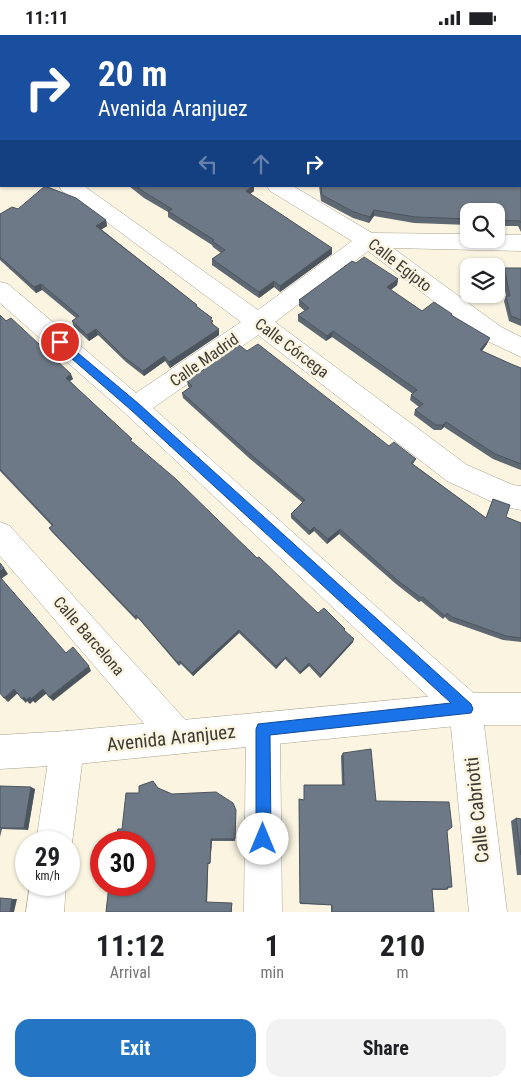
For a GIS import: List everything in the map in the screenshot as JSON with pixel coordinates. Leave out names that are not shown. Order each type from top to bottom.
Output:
[{"type":"street","name":"Calle Córcega","points":[[71,187],[92,200],[258,322],[457,473],[511,497],[521,498]]},
{"type":"street","name":"Calle Egipto","points":[[279,187],[368,240],[410,274],[492,333],[521,349]]},
{"type":"street","name":"Calle Madrid","points":[[135,407],[258,322],[368,240]]},
{"type":"street","points":[[368,240],[521,243]]},
{"type":"street","points":[[0,290],[135,407],[466,709]]},
{"type":"street","name":"Calle Barcelona","points":[[0,535],[178,737]]},
{"type":"street","name":"Avenida Aranjuez","points":[[0,752],[67,748],[466,709],[521,709]]},
{"type":"street","name":"Calle Cabriotti","points":[[466,709],[488,912]]},
{"type":"street","points":[[263,729],[263,912]]},
{"type":"street","points":[[56,831],[67,748]]},
{"type":"street","points":[[44,912],[46,896]]},
{"type":"building","points":[[44,187],[76,198],[106,220],[96,226],[197,305],[212,318],[210,319],[213,321],[211,323],[219,329],[169,362],[164,356],[143,371],[124,357],[96,329],[87,335],[72,321],[79,316],[41,284],[34,287],[0,257],[0,214],[12,207],[18,209]]},
{"type":"building","points":[[137,187],[252,187],[246,191],[332,248],[280,286],[274,281],[259,292],[212,259],[225,250],[212,241],[214,240],[168,211],[172,209]]},
{"type":"building","points":[[321,187],[521,187],[521,223],[520,221],[505,220],[505,203],[460,203],[460,219],[415,217],[374,210],[370,217],[354,212],[322,195]]},
{"type":"building","points":[[364,257],[398,279],[387,287],[422,311],[434,302],[451,315],[490,338],[480,350],[521,368],[521,464],[495,454],[446,422],[443,425],[436,425],[415,410],[423,404],[411,395],[417,390],[333,331],[327,336],[298,315],[309,308],[299,300],[352,261],[356,263]]},
{"type":"building","points":[[505,268],[521,268],[521,320],[511,316],[506,296],[510,296]]},
{"type":"building","points":[[0,315],[6,321],[11,318],[71,374],[66,378],[132,439],[130,440],[176,479],[257,558],[259,557],[318,613],[324,608],[354,639],[321,675],[309,663],[300,672],[286,657],[276,666],[239,630],[192,673],[180,661],[178,663],[136,615],[135,617],[49,528],[53,525],[0,469]]},
{"type":"building","points":[[258,344],[389,446],[394,442],[416,459],[411,463],[486,518],[493,499],[510,505],[506,517],[521,523],[521,638],[506,636],[452,617],[447,613],[445,616],[423,597],[421,598],[397,580],[340,529],[328,539],[314,527],[310,531],[291,514],[305,500],[182,393],[192,386],[187,381],[239,345],[247,351]]},
{"type":"building","points":[[0,563],[4,568],[0,572]]},
{"type":"building","points":[[0,577],[66,653],[73,647],[89,666],[49,697],[43,689],[31,699],[30,697],[26,700],[24,697],[22,699],[14,689],[4,698],[0,693]]},
{"type":"building","points":[[371,749],[376,801],[449,802],[452,827],[447,831],[452,887],[447,887],[448,889],[432,889],[434,912],[332,912],[332,905],[300,903],[299,799],[304,800],[304,785],[344,785],[343,753]]},
{"type":"building","points":[[153,781],[158,788],[172,794],[216,792],[233,803],[236,810],[235,839],[211,839],[206,902],[232,903],[231,912],[106,912],[108,896],[155,896],[155,831],[118,831],[118,829],[122,829],[126,793],[139,793],[139,786]]},
{"type":"building","points":[[0,786],[31,787],[24,828],[0,828]]},
{"type":"building","points":[[516,818],[521,819],[521,855]]},
{"type":"building","points":[[0,898],[12,899],[10,912],[0,912]]},
{"type":"route","points":[[60,342],[135,407],[466,709],[263,729],[263,839]]}]
